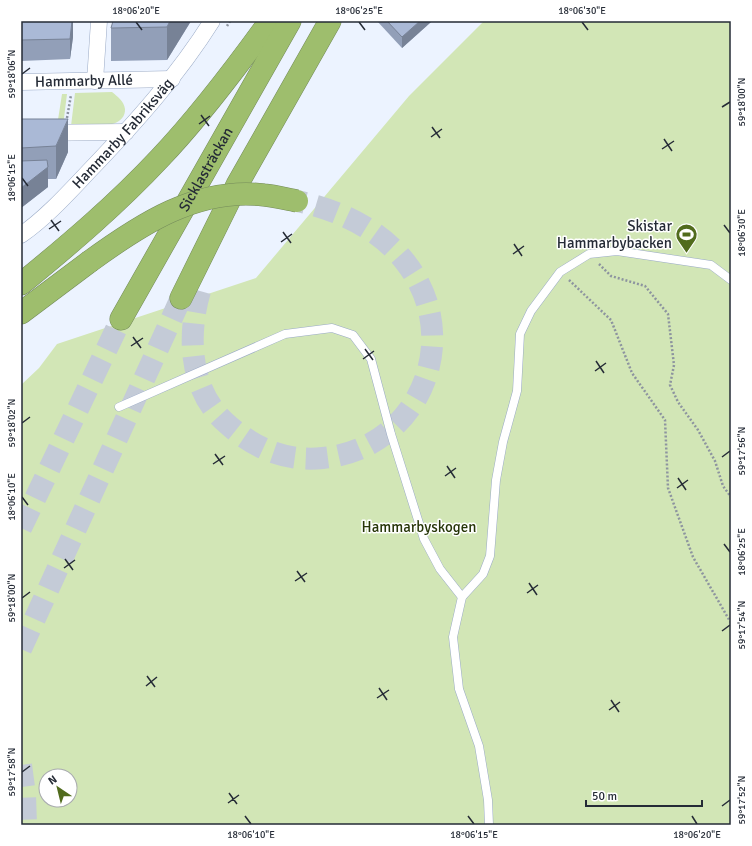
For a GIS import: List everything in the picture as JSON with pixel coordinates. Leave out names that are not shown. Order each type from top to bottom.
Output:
[{"type":"highway","points":[[21,284],[95,222],[160,158],[190,125],[270,21]]},
{"type":"highway","name":"Sicklasträckan","points":[[121,318],[290,21]]},
{"type":"highway","points":[[190,295],[237,185],[330,21]]},
{"type":"highway","points":[[21,313],[89,262],[143,225],[166,212],[192,203],[231,194],[264,195],[297,201]]},
{"type":"street","points":[[95,81],[99,21]]},
{"type":"street","name":"Hammarby Fabriksväg","points":[[21,235],[67,194],[126,132],[172,79],[193,52],[212,21]]},
{"type":"street","name":"Hammarby Allé","points":[[21,82],[172,79]]},
{"type":"street","points":[[21,133],[65,131],[126,132]]},
{"type":"lane","points":[[489,825],[488,800],[479,746],[458,682],[454,637],[462,597],[482,574],[490,556],[496,480],[517,391],[520,334],[531,311],[560,272],[589,254],[617,251],[711,265],[731,280]]},
{"type":"lane","points":[[119,407],[285,334],[332,328],[353,335],[371,358],[391,434],[424,539],[440,570],[462,597]]},
{"type":"path","points":[[65,131],[73,81]]},
{"type":"path","points":[[589,254],[611,276],[645,286],[668,314],[674,365],[670,385],[678,402],[698,430],[715,461],[722,486],[731,497]]},
{"type":"path","points":[[560,272],[612,320],[632,373],[665,420],[668,488],[693,557],[731,622]]},
{"type":"green space","name":"Hammarbyskogen","points":[[484,21],[731,21],[731,825],[21,825],[21,385],[39,368],[57,344],[256,278],[409,96]]},
{"type":"green space","points":[[112,92],[120,99],[125,109],[124,116],[119,121],[104,126],[71,126],[75,93]]},
{"type":"green space","points":[[62,94],[67,94],[63,126],[57,126]]},
{"type":"building","points":[[21,21],[72,21],[70,39],[21,40]]},
{"type":"building","points":[[113,21],[170,21],[167,27],[111,28]]},
{"type":"building","points":[[387,21],[420,21],[402,37]]},
{"type":"building","points":[[21,119],[68,119],[56,146],[21,148]]},
{"type":"building","points":[[47,160],[48,167],[21,188],[21,161]]},
{"type":"tunnel","points":[[200,291],[193,325],[194,361],[198,378],[204,394],[213,409],[236,431],[258,446],[270,451],[296,458],[309,459],[323,458],[357,450],[385,434],[407,412],[423,386],[431,356],[431,324],[423,293],[406,263],[384,240],[358,223],[343,216],[297,201]]},
{"type":"tunnel","points":[[21,649],[181,298]]},
{"type":"tunnel","points":[[21,528],[121,319]]},
{"type":"tunnel","points":[[21,765],[25,795],[26,825]]},
{"type":"place","name":"Skistar Hammarbybacken","points":[[687,254]]}]
